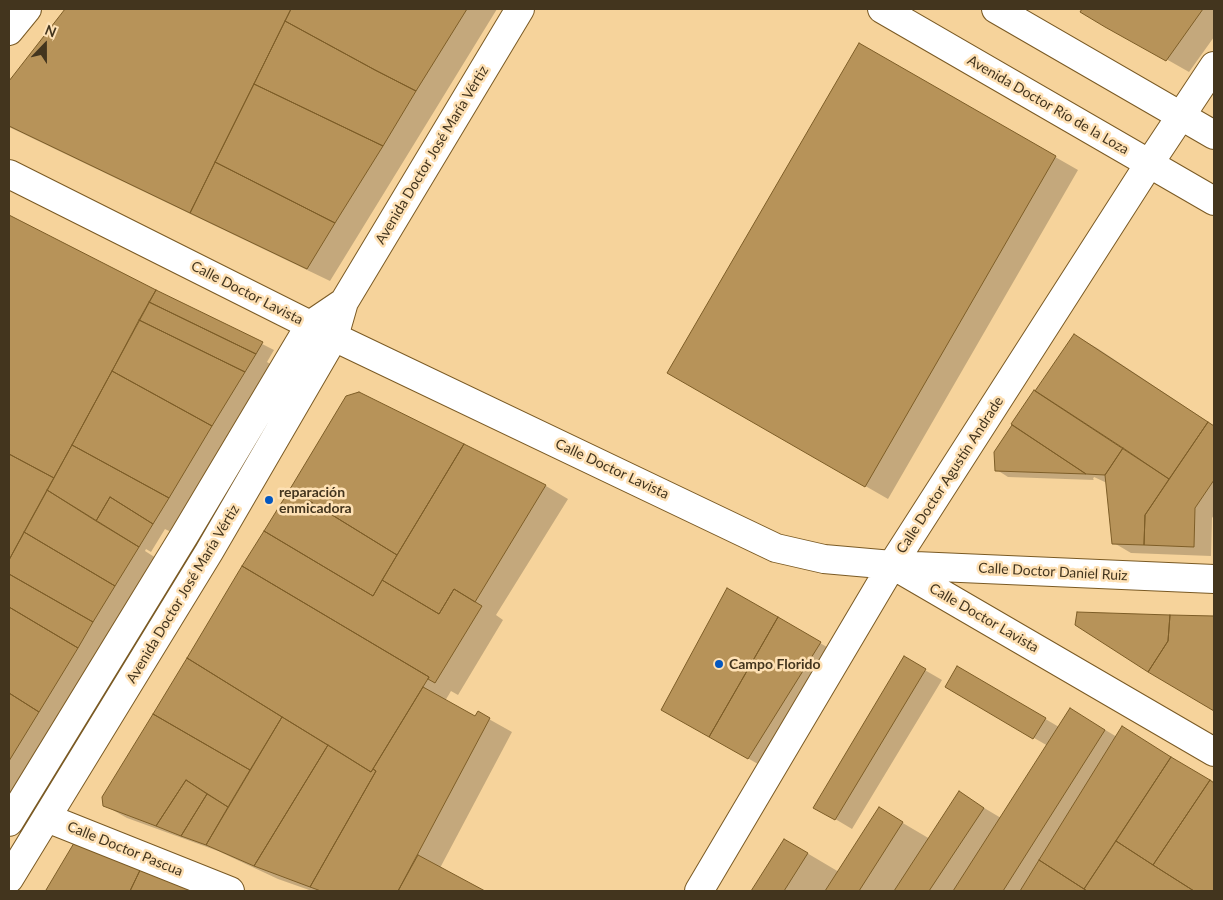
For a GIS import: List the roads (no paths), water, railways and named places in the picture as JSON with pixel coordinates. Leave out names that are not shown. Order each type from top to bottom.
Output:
[{"type":"street","points":[[9,31],[27,9]]},
{"type":"street","name":"Avenida Doctor José María Vértiz","points":[[9,879],[209,552],[334,338],[344,302],[520,9]]},
{"type":"street","name":"Avenida Doctor Río de la Loza","points":[[882,9],[1214,202]]},
{"type":"street","points":[[996,9],[1214,135]]},
{"type":"street","name":"Calle Doctor Agustín Andrade","points":[[699,891],[892,565],[1214,66]]},
{"type":"street","name":"Calle Doctor Lavista","points":[[9,174],[334,338],[776,548],[824,559],[892,565],[1214,752]]},
{"type":"street","name":"Avenida Doctor José María Vértiz","points":[[9,822],[184,536],[310,325],[344,302]]},
{"type":"street","points":[[184,536],[209,552]]},
{"type":"street","name":"Calle Doctor Daniel Ruiz","points":[[892,565],[1214,580]]},
{"type":"street","name":"Calle Doctor Pascua","points":[[46,818],[230,891]]},
{"type":"place","name":"reparación enmicadora","points":[[269,500]]},
{"type":"place","name":"Campo Florido","points":[[719,664]]}]
